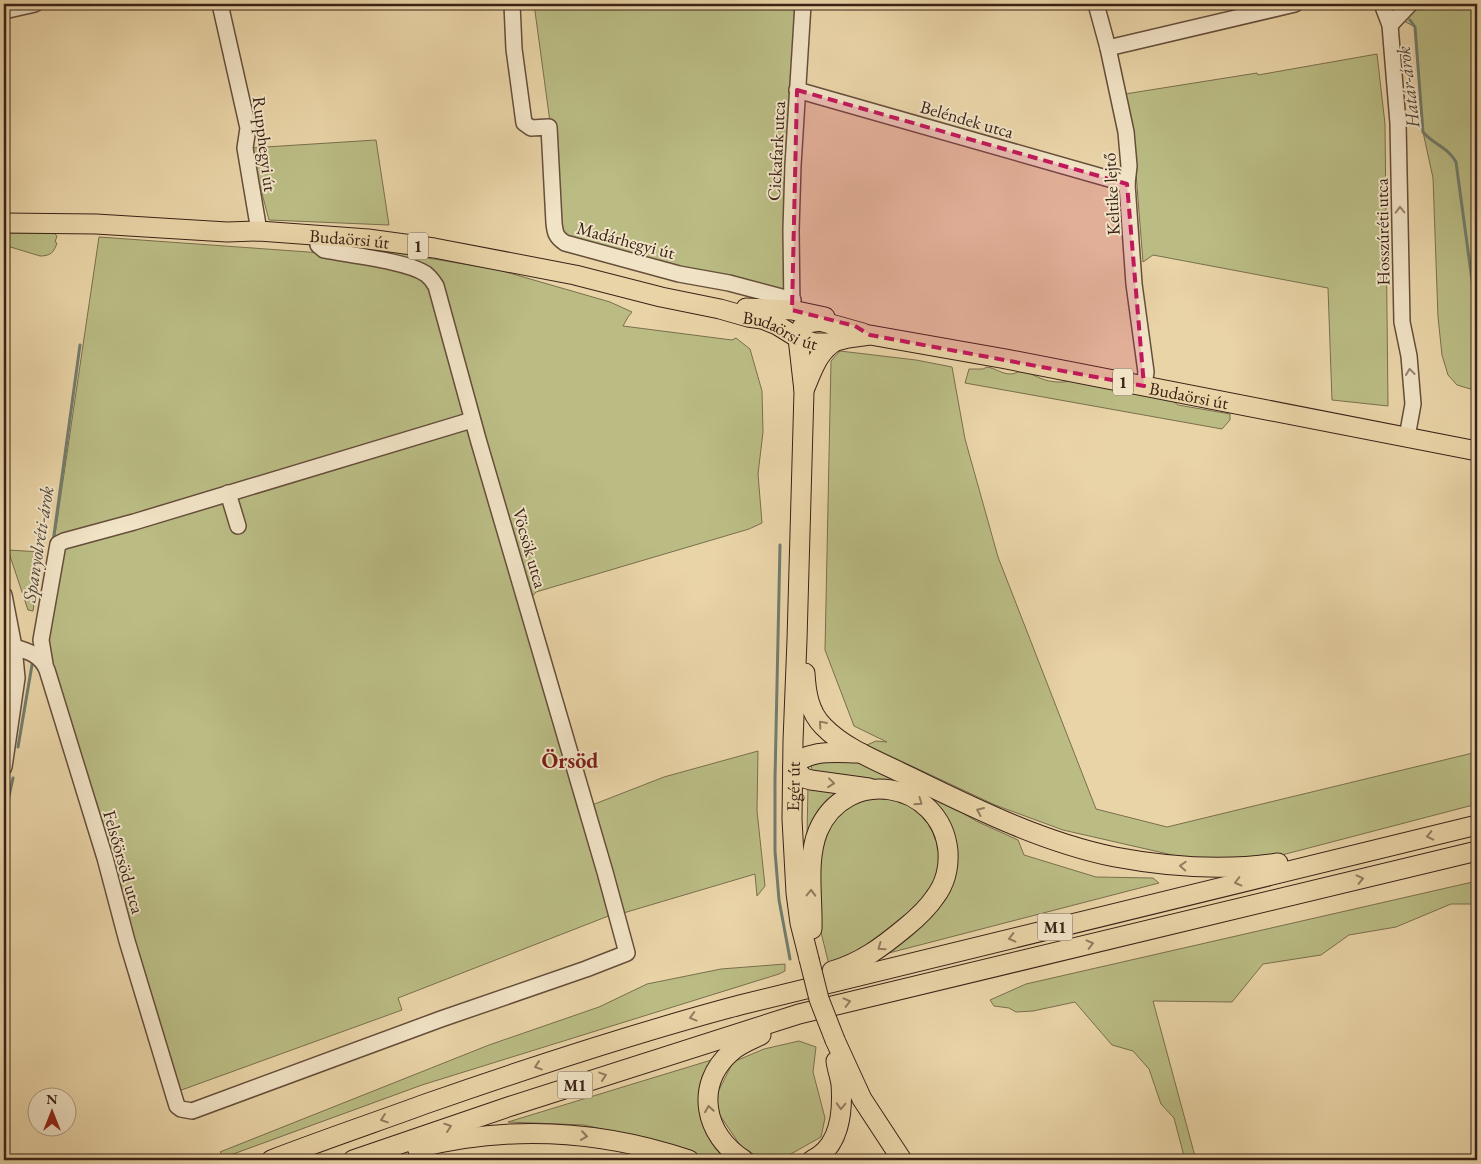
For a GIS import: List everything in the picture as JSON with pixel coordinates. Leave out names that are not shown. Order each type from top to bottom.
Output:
[{"type":"main road","name":"Budaörsi út","points":[[4,223],[96,224],[227,232],[318,235],[368,239],[425,247],[576,275],[661,298],[720,309],[768,321],[828,343],[870,335],[1144,386],[1409,428],[1477,450]]},
{"type":"main road","name":"Budaörsi út","points":[[720,309],[792,305],[808,312],[855,326],[870,335]]},
{"type":"main road","points":[[792,305],[805,334],[820,321],[870,335]]},
{"type":"main road","points":[[720,309],[753,324],[770,328],[785,340],[790,349],[804,391]]},
{"type":"main road","name":"Egér út","points":[[805,334],[792,767],[792,819],[796,894],[800,923],[809,959],[820,999],[835,1040],[862,1099],[896,1157]]},
{"type":"main road","points":[[804,391],[819,356],[829,345],[837,340]]},
{"type":"main road","points":[[797,640],[804,655],[808,697],[814,714],[822,726],[834,736],[861,752],[976,809],[1025,830],[1074,847],[1115,857],[1163,864],[1211,867],[1265,865],[1322,855],[1370,850]]},
{"type":"main road","points":[[861,752],[807,755],[798,760],[792,767],[804,778],[811,780],[873,789]]},
{"type":"main road","points":[[740,1005],[788,982],[850,966],[883,946],[928,907],[945,879],[949,860],[947,841],[939,823],[927,807],[911,796],[897,790],[883,788],[858,792],[832,808],[818,832],[812,864],[812,922],[809,959]]},
{"type":"main road","name":"M1","points":[[271,1160],[322,1140],[500,1078],[662,1026],[740,1005],[1477,825]]},
{"type":"main road","name":"M1","points":[[353,1160],[511,1106],[799,1014],[1477,851]]},
{"type":"main road","points":[[744,1160],[722,1143],[713,1126],[707,1101],[708,1089],[724,1058],[732,1050],[782,1026],[799,1014]]},
{"type":"main road","points":[[812,1160],[826,1149],[832,1140],[841,1115],[841,1083],[835,1052],[835,1040]]},
{"type":"main road","points":[[383,1160],[419,1148],[455,1141],[535,1133],[560,1133],[609,1140],[689,1160]]},
{"type":"street","points":[[4,11],[35,4]]},
{"type":"street","name":"Rupphegyi út","points":[[220,4],[248,128],[244,148],[259,232]]},
{"type":"street","name":"Madárhegyi út","points":[[512,4],[514,49],[524,124],[531,128],[550,127],[554,223],[555,234],[559,239],[565,243],[679,274],[729,283],[792,305]]},
{"type":"street","name":"Cickafark utca","points":[[792,305],[791,230],[803,4]]},
{"type":"street","name":"Keltike lejtő","points":[[1096,4],[1108,48],[1126,132],[1129,166],[1127,184],[1134,284],[1146,372],[1144,386]]},
{"type":"street","points":[[1108,48],[1295,4]]},
{"type":"street","name":"Hosszúréti utca","points":[[1382,4],[1390,26],[1399,142],[1402,322],[1413,404],[1409,428]]},
{"type":"street","points":[[1390,26],[1410,4]]},
{"type":"street","name":"Beléndek utca","points":[[797,90],[1127,184]]},
{"type":"street","name":"Vöcsök utca","points":[[177,1106],[181,1109],[192,1111],[440,1019],[578,972],[627,953],[472,420],[439,297],[432,279],[418,270],[406,266],[324,250],[318,245],[318,235]]},
{"type":"street","points":[[238,526],[228,492],[472,420]]},
{"type":"street","name":"Felsőörsöd utca","points":[[177,1106],[127,941],[102,849],[38,658],[58,544],[228,492]]},
{"type":"street","points":[[4,595],[14,647],[17,678],[4,767]]},
{"type":"street","points":[[14,647],[38,658]]},
{"type":"highlighted area","points":[[797,90],[1127,184],[1144,386],[870,335],[855,326],[792,310]]},
{"type":"green space","points":[[534,4],[805,4],[789,300],[561,246],[550,122]]},
{"type":"green space","points":[[1385,4],[1477,4],[1477,391],[1457,385],[1448,375],[1442,355],[1438,317],[1433,178],[1423,132],[1415,27],[1402,20]]},
{"type":"green space","points":[[1377,54],[1385,124],[1388,406],[1332,400],[1328,288],[1153,255],[1143,262],[1134,148],[1125,94],[1257,73],[1258,75]]},
{"type":"green space","points":[[376,140],[389,225],[269,220],[250,148]]},
{"type":"green space","points":[[4,233],[54,233],[57,236],[55,242],[57,243],[52,253],[40,256],[4,245]]},
{"type":"green space","points":[[99,237],[322,253],[357,246],[499,270],[610,302],[632,312],[623,326],[732,340],[736,338],[750,349],[762,391],[763,432],[758,474],[762,523],[749,529],[536,592],[523,607],[611,915],[398,998],[402,1010],[176,1092],[38,650]]},
{"type":"green space","points":[[840,351],[916,360],[952,367],[965,439],[998,557],[1096,809],[1167,827],[1477,752],[1477,804],[1259,861],[1190,859],[1063,830],[995,805],[867,745],[876,741],[887,742],[854,726],[825,650],[831,361]]},
{"type":"green space","points":[[987,367],[1007,374],[1029,373],[1053,382],[1075,380],[1173,401],[1178,405],[1230,414],[1230,420],[1222,429],[965,383],[969,369],[983,369]]},
{"type":"green space","points":[[8,550],[41,552],[33,611],[28,610]]},
{"type":"green space","points":[[758,751],[757,811],[765,886],[757,896],[755,874],[620,914],[592,805],[664,777]]},
{"type":"green space","points":[[854,760],[950,805],[976,821],[1018,840],[1024,855],[1096,877],[1153,878],[1159,883],[885,954],[953,879],[955,838],[945,814],[924,794],[888,781],[817,773],[811,770],[812,764],[819,762]]},
{"type":"green space","points":[[808,785],[848,790],[807,836]]},
{"type":"green space","points":[[861,797],[910,801],[938,834],[941,866],[934,888],[901,925],[849,959],[829,965],[818,920],[819,863],[829,825]]},
{"type":"green space","points":[[1477,881],[1477,904],[1451,904],[1396,927],[1349,935],[1321,955],[1263,964],[1232,1002],[1153,1001],[1196,1160],[1185,1160],[1174,1118],[1161,1104],[1149,1069],[1133,1051],[1112,1045],[1075,1002],[1033,1011],[1016,1012],[1009,1008],[994,1006],[990,1000],[1026,984]]},
{"type":"green space","points":[[785,964],[785,971],[779,974],[422,1085],[225,1157],[220,1152],[489,1045],[599,1007],[647,984],[721,969]]},
{"type":"green space","points":[[799,1041],[816,1047],[813,1072],[825,1118],[821,1137],[782,1159],[755,1155],[742,1148],[717,1111],[717,1094],[733,1062],[764,1049]]},
{"type":"green space","points":[[718,1058],[703,1124],[722,1154],[734,1160],[711,1160],[679,1147],[584,1125],[508,1122]]},
{"type":"waterway","name":"Határ-árok","points":[[1410,20],[1415,27],[1423,132],[1450,154],[1456,162],[1477,317]]},
{"type":"waterway","name":"Spanyolréti-árok","points":[[53,542],[80,345]]},
{"type":"waterway","points":[[780,545],[775,851],[779,900],[790,959]]},
{"type":"waterway","name":"Spanyolréti-árok","points":[[18,747],[33,659]]},
{"type":"waterway","name":"Spanyolréti-árok","points":[[4,819],[13,778]]},
{"type":"district","name":"Örsöd","points":[[570,760]]}]
